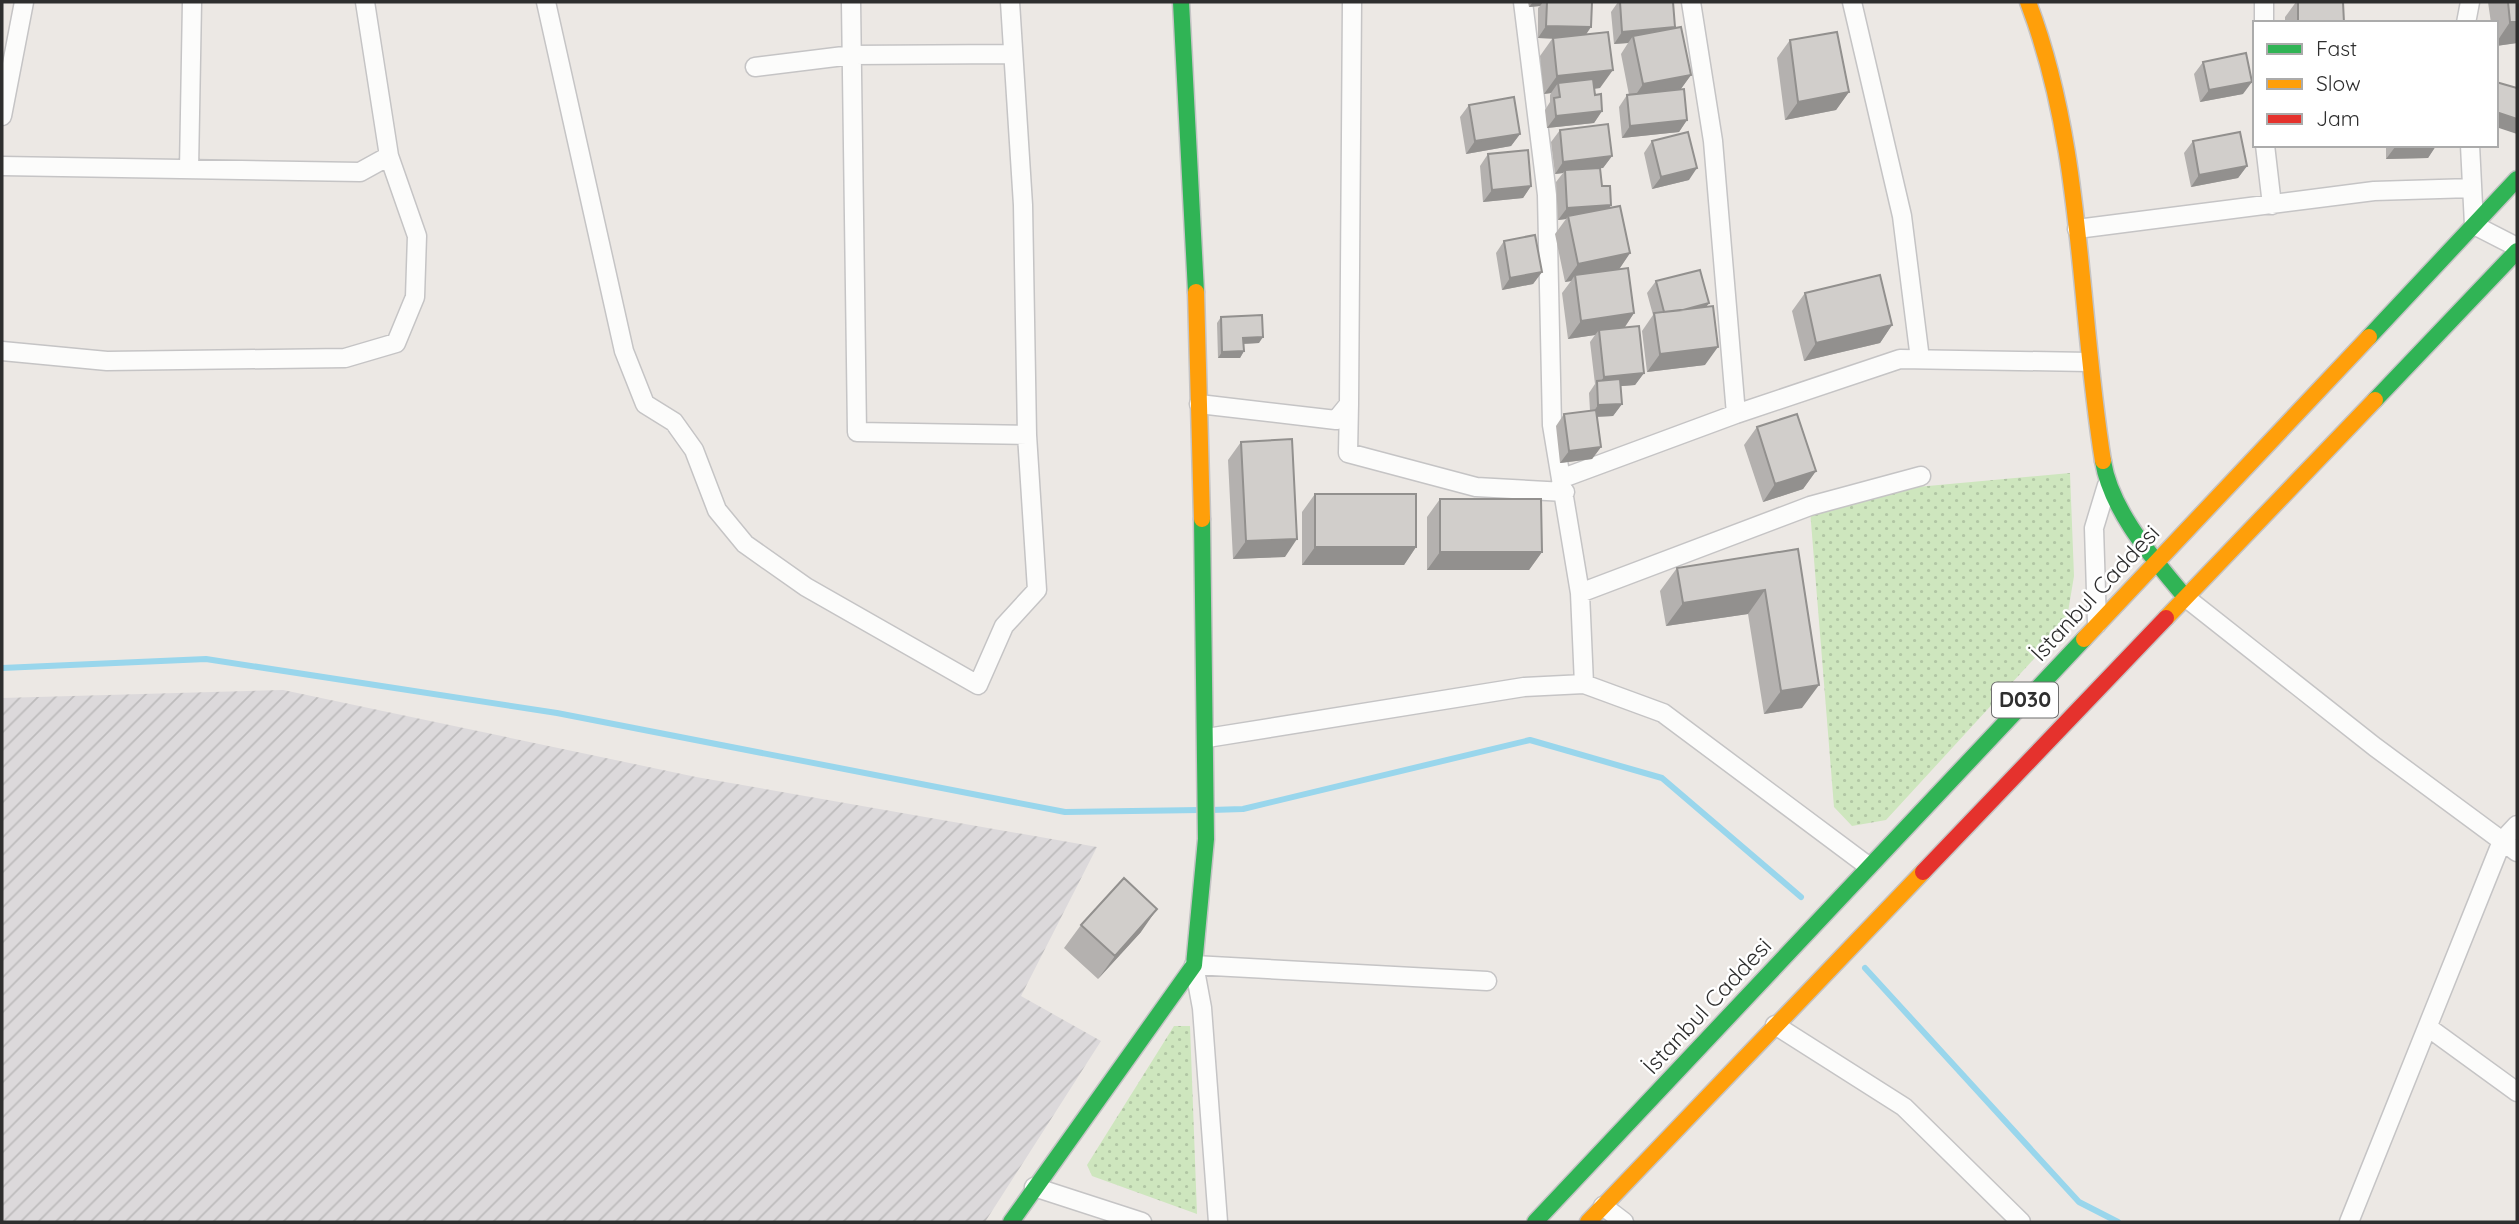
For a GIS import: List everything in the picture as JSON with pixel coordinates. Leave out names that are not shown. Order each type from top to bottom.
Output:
[{"type":"main road","points":[[1011,1222],[1194,965],[1206,839],[1207,738],[1196,278],[1181,2]]},
{"type":"main road","points":[[2028,2],[2047,51],[2070,163],[2089,362],[2107,485],[2156,562],[2185,597]]},
{"type":"main road","name":"İstanbul Caddesi","points":[[1535,1222],[2517,179]]},
{"type":"main road","name":"D030","points":[[1588,1222],[2517,249]]},
{"type":"street","points":[[2,116],[24,2]]},
{"type":"street","points":[[189,169],[192,2]]},
{"type":"street","points":[[2,351],[107,361],[345,358],[396,343],[415,296],[417,236],[389,156],[365,2]]},
{"type":"street","points":[[545,2],[624,351],[645,404],[674,422],[694,450],[717,510],[745,544],[806,587],[978,685],[1004,626],[1037,590],[1027,435],[1023,205],[1010,2]]},
{"type":"street","points":[[851,2],[857,432],[1027,435]]},
{"type":"street","points":[[1352,2],[1348,453],[1476,487],[1564,485],[1736,414],[1900,359],[2089,362]]},
{"type":"street","points":[[1523,2],[1547,195],[1552,425],[1580,593],[1584,684]]},
{"type":"street","points":[[1691,2],[1713,141],[1736,414]]},
{"type":"street","points":[[1852,2],[1902,216],[1920,359]]},
{"type":"street","points":[[2264,2],[2264,21]]},
{"type":"street","points":[[2466,21],[2470,2]]},
{"type":"street","points":[[755,67],[852,55],[1012,54]]},
{"type":"street","points":[[2265,147],[2272,205]]},
{"type":"street","points":[[2470,147],[2474,225],[2517,249]]},
{"type":"street","points":[[2,166],[360,172],[389,156]]},
{"type":"street","points":[[2077,229],[2374,191],[2472,188]]},
{"type":"street","points":[[1199,404],[1336,420],[1349,404]]},
{"type":"street","points":[[1580,593],[1810,506],[1921,476]]},
{"type":"street","points":[[2097,624],[2094,528],[2107,485]]},
{"type":"street","points":[[2185,597],[2375,747],[2517,852]]},
{"type":"street","points":[[1207,738],[1524,687],[1584,684],[1662,713],[1868,866]]},
{"type":"street","points":[[2349,1222],[2502,841],[2517,825]]},
{"type":"street","points":[[1218,1222],[1202,1008],[1194,965],[1487,981]]},
{"type":"street","points":[[1775,1025],[1903,1107],[2021,1222]]},
{"type":"street","points":[[2429,1028],[2517,1092]]},
{"type":"street","points":[[1034,1187],[1142,1222]]},
{"type":"street","points":[[1603,1206],[1624,1222]]},
{"type":"shaded area","points":[[283,690],[696,777],[1097,847],[1021,996],[1101,1041],[985,1222],[2,1222],[2,698]]},
{"type":"green space","points":[[2070,473],[2074,576],[2066,624],[1886,820],[1852,826],[1834,807],[1810,510],[1906,488]]},
{"type":"green space","points":[[1174,1026],[1190,1026],[1197,1214],[1092,1176],[1087,1165]]},
{"type":"building","points":[[1547,2],[1592,2],[1591,27],[1546,26]]},
{"type":"building","points":[[1620,2],[1673,2],[1675,27],[1622,32]]},
{"type":"building","points":[[2298,2],[2343,2],[2344,21],[2298,21]]},
{"type":"building","points":[[2508,2],[2517,2],[2517,22],[2510,22]]},
{"type":"building","points":[[1681,27],[1691,75],[1643,84],[1633,36]]},
{"type":"building","points":[[1608,32],[1613,70],[1557,76],[1553,38]]},
{"type":"building","points":[[1837,32],[1849,92],[1798,102],[1790,40]]},
{"type":"building","points":[[2246,53],[2252,82],[2209,90],[2203,62]]},
{"type":"building","points":[[1593,79],[1595,95],[1601,94],[1602,111],[1556,116],[1554,98],[1560,97],[1558,83]]},
{"type":"building","points":[[2498,83],[2517,88],[2517,119],[2498,113]]},
{"type":"building","points":[[1684,89],[1687,120],[1630,126],[1627,95]]},
{"type":"building","points":[[1514,97],[1520,134],[1475,141],[1469,105]]},
{"type":"building","points":[[1608,124],[1612,156],[1563,162],[1560,130]]},
{"type":"building","points":[[1688,132],[1697,168],[1661,177],[1652,141]]},
{"type":"building","points":[[2240,132],[2247,166],[2199,175],[2193,141]]},
{"type":"building","points":[[1528,150],[1531,186],[1492,190],[1488,154]]},
{"type":"building","points":[[1600,168],[1602,186],[1610,186],[1611,205],[1567,208],[1565,170]]},
{"type":"building","points":[[1620,206],[1630,253],[1578,264],[1568,216]]},
{"type":"building","points":[[1535,235],[1542,272],[1510,278],[1504,241]]},
{"type":"building","points":[[1628,268],[1634,313],[1581,321],[1575,275]]},
{"type":"building","points":[[1700,270],[1709,303],[1664,312],[1656,281]]},
{"type":"building","points":[[1880,275],[1892,325],[1816,343],[1805,293]]},
{"type":"building","points":[[1713,306],[1718,347],[1660,354],[1654,313]]},
{"type":"building","points":[[1262,315],[1263,337],[1243,338],[1244,351],[1222,352],[1221,317]]},
{"type":"building","points":[[1639,326],[1644,373],[1604,377],[1599,330]]},
{"type":"building","points":[[1620,379],[1622,404],[1598,405],[1597,381]]},
{"type":"building","points":[[1596,410],[1601,447],[1569,451],[1564,414]]},
{"type":"building","points":[[1797,414],[1816,471],[1775,484],[1757,427]]},
{"type":"building","points":[[1292,439],[1297,539],[1246,541],[1241,442]]},
{"type":"building","points":[[1315,494],[1416,494],[1416,547],[1315,547]]},
{"type":"building","points":[[1440,499],[1541,499],[1542,552],[1440,552]]},
{"type":"building","points":[[1798,549],[1819,685],[1781,691],[1765,590],[1683,603],[1677,568]]},
{"type":"building","points":[[1124,878],[1157,909],[1115,956],[1081,925]]},
{"type":"waterway","points":[[2,668],[206,659],[557,713],[1065,812],[1200,810]]},
{"type":"waterway","points":[[1211,810],[1243,809],[1530,740],[1662,778],[1801,897]]},
{"type":"waterway","points":[[1865,968],[2079,1202],[2118,1222]]},
{"type":"traffic: fast","points":[[1181,2],[1196,292]]},
{"type":"traffic: fast","points":[[2369,337],[2517,179]]},
{"type":"traffic: fast","points":[[2375,400],[2517,251]]},
{"type":"traffic: fast","points":[[2103,461],[2108,480],[2124,516],[2185,597]]},
{"type":"traffic: fast","points":[[1011,1222],[1194,965],[1206,839],[1202,519]]},
{"type":"traffic: fast","points":[[1535,1222],[2084,639]]},
{"type":"traffic: slow","points":[[2028,2],[2046,57],[2070,171],[2103,461]]},
{"type":"traffic: slow","points":[[1196,292],[1202,519]]},
{"type":"traffic: slow","points":[[2084,639],[2369,337]]},
{"type":"traffic: slow","points":[[2166,618],[2375,400]]},
{"type":"traffic: slow","points":[[1588,1222],[1923,872]]},
{"type":"traffic: jam","points":[[1923,872],[2166,618]]}]
